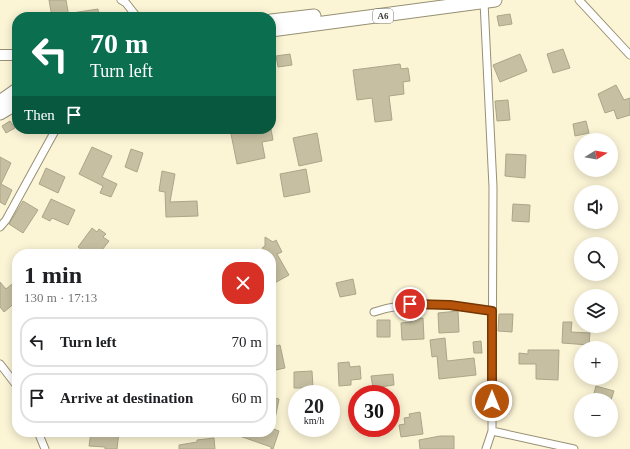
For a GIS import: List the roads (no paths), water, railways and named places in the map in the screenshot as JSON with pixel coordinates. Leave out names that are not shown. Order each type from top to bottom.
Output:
[{"type":"highway","name":"A6","points":[[276,20],[431,0]]},
{"type":"highway","name":"A6","points":[[276,29],[490,1]]},
{"type":"highway","points":[[0,102],[12,94]]},
{"type":"highway","points":[[0,113],[12,106]]},
{"type":"street","points":[[121,0],[126,3],[133,12]]},
{"type":"street","points":[[579,0],[630,55]]},
{"type":"street","points":[[486,449],[492,431],[493,187],[490,1]]},
{"type":"street","points":[[0,55],[12,55]]},
{"type":"street","points":[[0,227],[6,220],[53,134]]},
{"type":"street","points":[[374,312],[384,308],[410,304],[450,305],[492,311]]},
{"type":"street","points":[[0,364],[12,380]]},
{"type":"street","points":[[492,431],[574,449]]},
{"type":"street","points":[[40,437],[45,449]]}]
